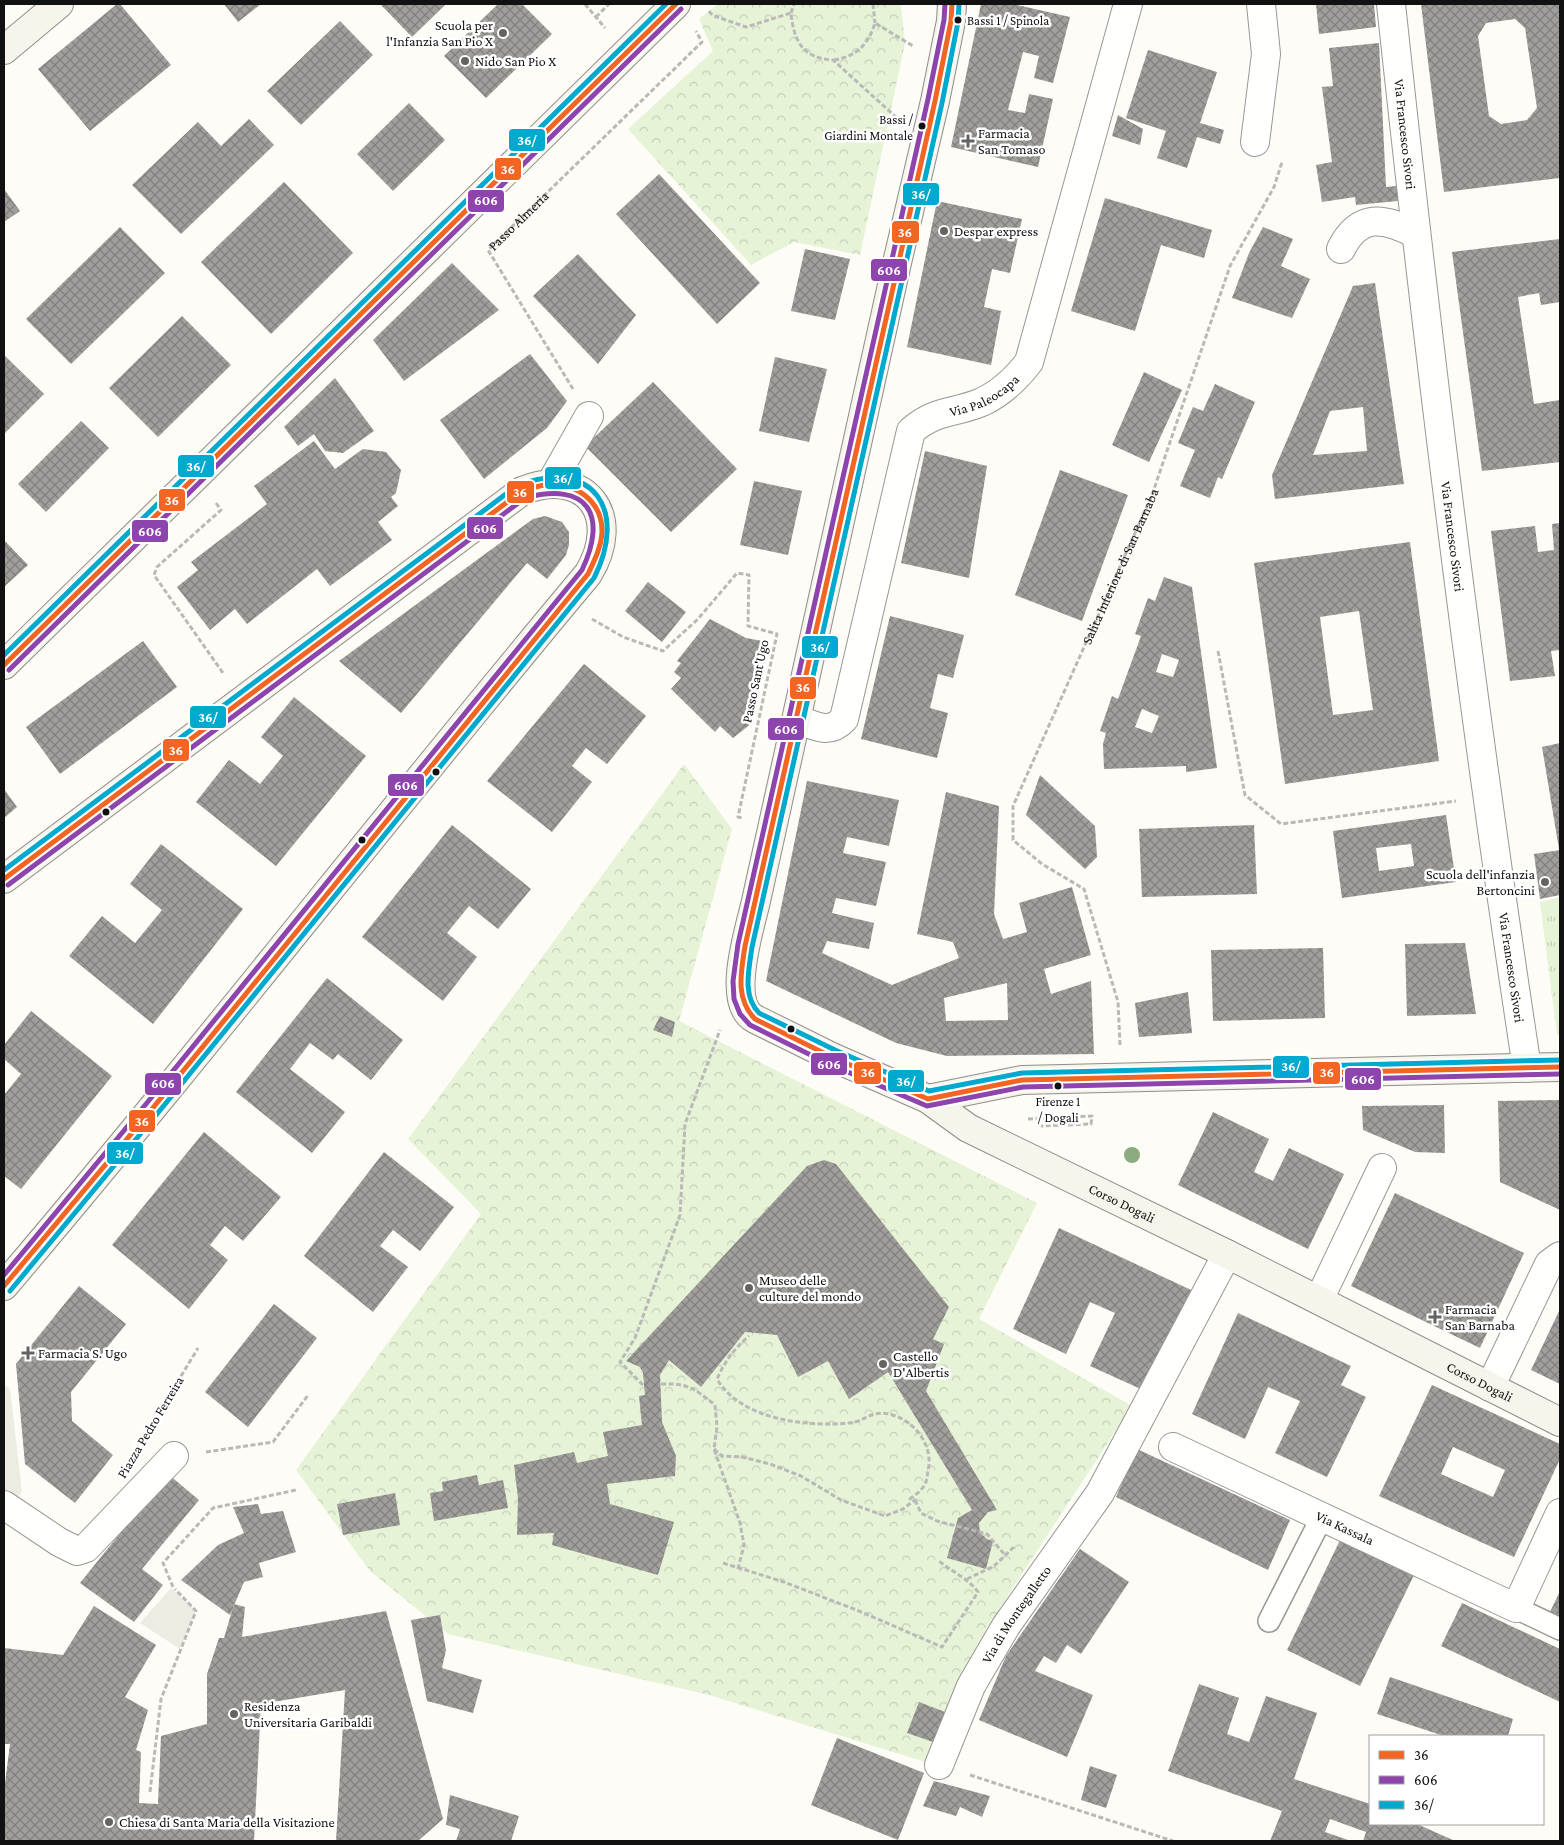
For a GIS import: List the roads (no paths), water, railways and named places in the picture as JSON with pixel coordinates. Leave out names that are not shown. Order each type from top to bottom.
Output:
[{"type":"street","points":[[4,50],[59,4]]},
{"type":"street","points":[[4,665],[676,4]]},
{"type":"street","name":"Corso Dogali","points":[[952,4],[952,21],[935,101],[896,267],[740,978],[743,1005],[748,1015],[755,1019],[832,1057],[928,1099],[968,1128],[1227,1254],[1560,1422]]},
{"type":"street","name":"Via Paleocapa","points":[[797,719],[828,729],[837,726],[844,720],[911,431],[935,415],[981,402],[1009,385],[1029,362],[1128,4]]},
{"type":"street","points":[[1255,142],[1266,54],[1260,4]]},
{"type":"street","name":"Via Francesco Sivori","points":[[1391,4],[1416,234],[1486,797],[1527,1068]]},
{"type":"street","points":[[1341,250],[1352,230],[1365,223],[1379,221],[1393,223],[1416,234]]},
{"type":"street","points":[[551,483],[589,416]]},
{"type":"street","points":[[4,879],[513,496],[531,487],[551,483],[577,489],[590,499],[601,520],[601,548],[588,574],[320,899],[205,1045],[4,1286]]},
{"type":"street","points":[[928,1099],[1022,1080],[1560,1067]]},
{"type":"street","points":[[1319,1300],[1382,1168]]},
{"type":"street","name":"Via di Montegalletto","points":[[939,1765],[971,1686],[1006,1626],[1100,1493],[1227,1254]]},
{"type":"street","points":[[1490,1387],[1549,1264],[1560,1256]]},
{"type":"street","name":"Via Kassala","points":[[1173,1447],[1516,1608]]},
{"type":"street","name":"Piazza Pedro Ferreira","points":[[4,1505],[58,1542],[77,1551],[86,1548],[174,1456]]},
{"type":"street","points":[[1516,1608],[1560,1513]]},
{"type":"lane","points":[[1269,1621],[1322,1517]]},
{"type":"lane","name":"Via Kassala","points":[[1516,1608],[1560,1629]]},
{"type":"place","name":"Bassi 1 / Spinola","points":[[958,20]]},
{"type":"place","name":"Scuola per l'Infanzia San Pio X","points":[[503,33]]},
{"type":"place","name":"Nido San Pio X","points":[[465,61]]},
{"type":"place","name":"Bassi / Giardini Montale","points":[[922,126]]},
{"type":"place","name":"Farmacia San Tomaso","points":[[968,141]]},
{"type":"place","name":"Despar express","points":[[944,231]]},
{"type":"place","name":"Scuola dell'infanzia Bertoncini","points":[[1545,882]]},
{"type":"place","name":"Firenze 1 / Dogali","points":[[1058,1086]]},
{"type":"place","name":"Museo delle culture del mondo","points":[[749,1288]]},
{"type":"place","name":"Farmacia San Barnaba","points":[[1435,1317]]},
{"type":"place","name":"Farmacia S. Ugo","points":[[28,1353]]},
{"type":"place","name":"Castello D'Albertis","points":[[883,1364]]},
{"type":"place","name":"Residenza Universitaria Garibaldi","points":[[234,1714]]},
{"type":"place","name":"Chiesa di Santa Maria della Visitazione","points":[[109,1822]]}]
